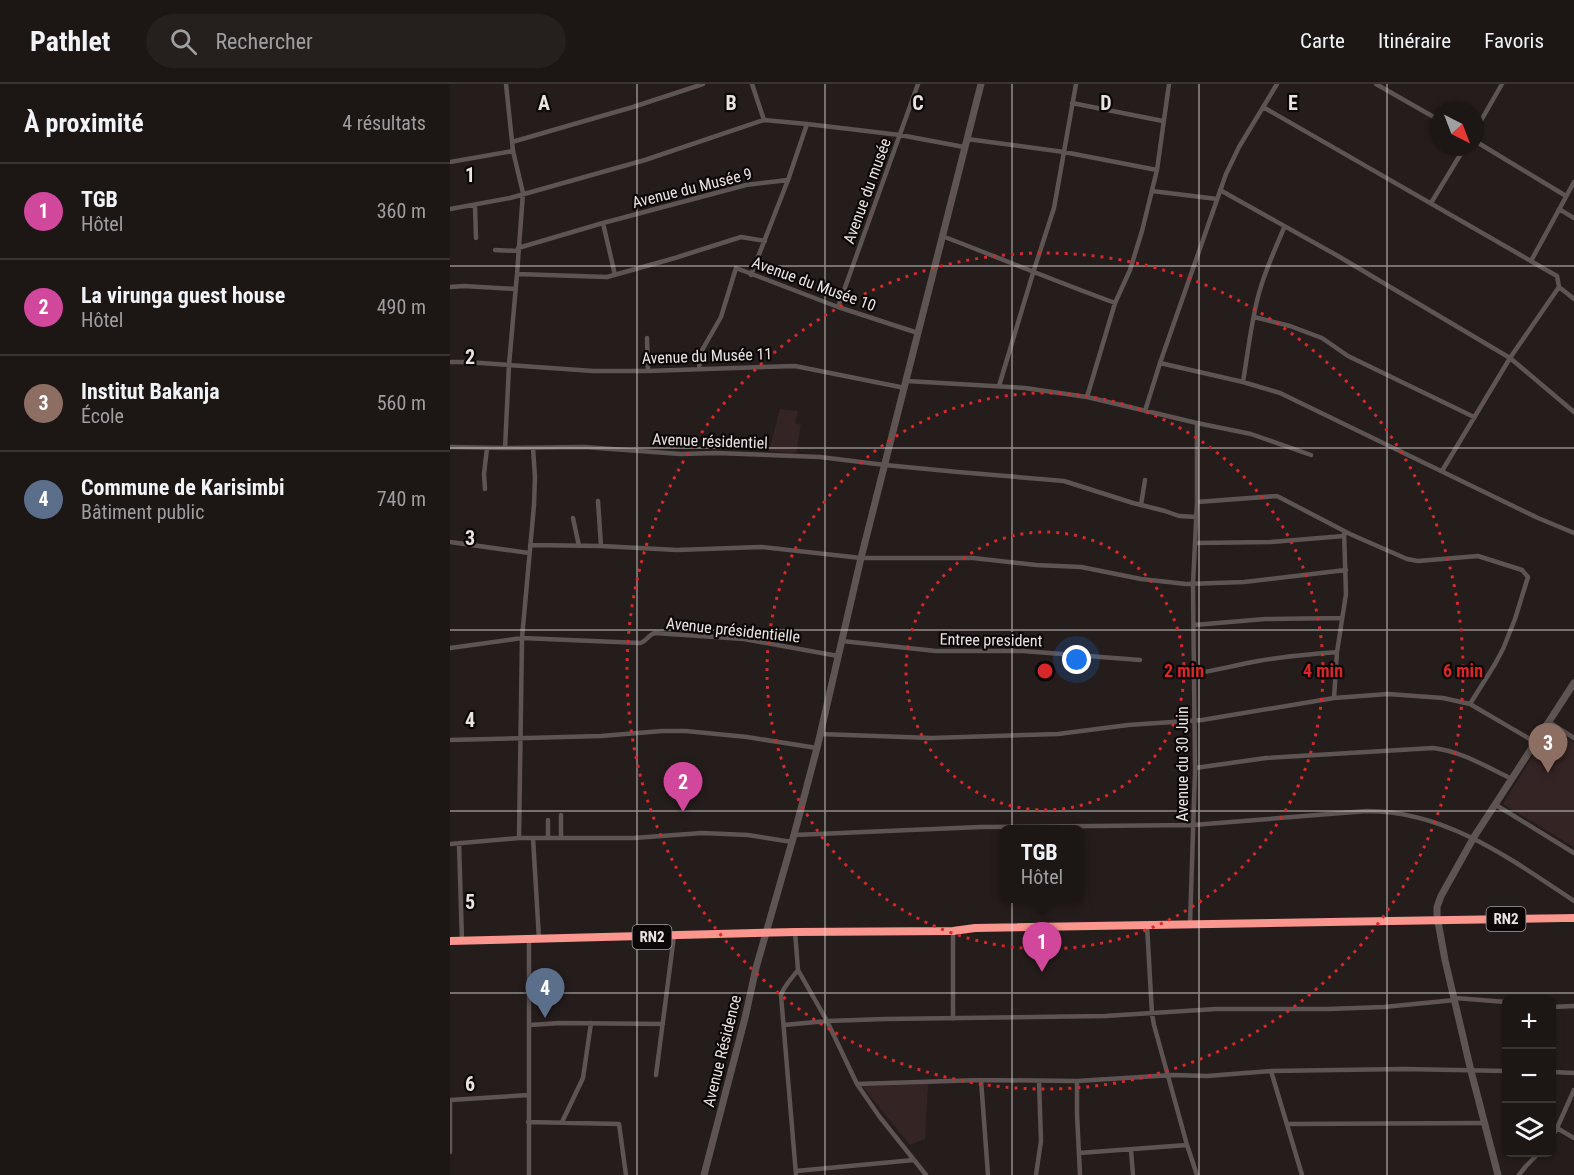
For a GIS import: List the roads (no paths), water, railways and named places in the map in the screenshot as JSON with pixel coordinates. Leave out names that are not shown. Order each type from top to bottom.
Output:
[{"type":"highway","name":"RN2","points":[[450,941],[795,932],[953,931],[975,928],[1574,918]]},
{"type":"street","points":[[505,448],[509,365],[523,193],[513,151],[506,84]]},
{"type":"street","points":[[512,142],[703,84]]},
{"type":"street","points":[[752,84],[764,120]]},
{"type":"street","name":"Avenue du musée","points":[[838,307],[918,84]]},
{"type":"street","name":"Avenue Résidence","points":[[704,1175],[746,1018],[756,968],[820,734],[861,558],[981,84]]},
{"type":"street","points":[[999,386],[1054,208],[1076,84]]},
{"type":"street","points":[[1087,397],[1115,303],[1130,270],[1152,191],[1169,84]]},
{"type":"street","points":[[1145,411],[1232,160],[1277,84]]},
{"type":"street","points":[[1376,84],[1430,115]]},
{"type":"street","points":[[1484,115],[1502,84]]},
{"type":"street","points":[[1072,103],[1163,121]]},
{"type":"street","points":[[1263,107],[1557,276],[1558,287],[1510,358],[1442,471]]},
{"type":"street","points":[[450,209],[498,200],[645,160],[764,120],[1064,152],[1157,170]]},
{"type":"street","points":[[751,275],[788,180],[807,123]]},
{"type":"street","points":[[1484,146],[1566,196]]},
{"type":"street","points":[[450,162],[513,151]]},
{"type":"street","points":[[1431,203],[1460,156]]},
{"type":"street","name":"Avenue du Musée 9","points":[[495,250],[518,249],[603,223],[746,185],[788,180]]},
{"type":"street","points":[[1531,261],[1574,182]]},
{"type":"street","points":[[1220,190],[1510,358],[1574,412]]},
{"type":"street","points":[[1152,191],[1217,199]]},
{"type":"street","points":[[476,205],[476,238]]},
{"type":"street","points":[[1559,209],[1574,218]]},
{"type":"street","points":[[603,223],[615,275]]},
{"type":"street","points":[[1243,381],[1254,316],[1267,269],[1284,228]]},
{"type":"street","points":[[942,236],[1115,303]]},
{"type":"street","name":"Avenue du Musée 10","points":[[518,274],[598,277],[615,275],[741,237],[765,241]]},
{"type":"street","name":"Avenue du Musée 10","points":[[699,368],[701,352],[721,317],[737,268],[838,307],[918,333]]},
{"type":"street","points":[[450,287],[516,289]]},
{"type":"street","points":[[1558,287],[1574,300]]},
{"type":"street","points":[[1254,316],[1314,334],[1327,340],[1348,357],[1474,417]]},
{"type":"street","points":[[647,338],[648,371]]},
{"type":"street","name":"Avenue du Musée 11","points":[[450,362],[593,371],[795,366],[906,384],[1025,388],[1087,397],[1259,437],[1311,455]]},
{"type":"street","points":[[1160,363],[1261,386],[1300,402],[1574,533]]},
{"type":"street","name":"Avenue du 30 Juin","points":[[1190,925],[1195,768],[1193,584],[1197,502],[1197,423]]},
{"type":"street","name":"Avenue résidentiel","points":[[450,447],[584,447],[681,454],[819,457],[1064,481],[1179,516],[1196,517]]},
{"type":"street","points":[[484,489],[487,448]]},
{"type":"street","points":[[519,838],[522,638],[535,477],[533,448]]},
{"type":"street","points":[[1141,505],[1145,480]]},
{"type":"street","points":[[1197,502],[1277,496],[1344,534],[1413,561],[1478,556],[1522,570],[1528,577],[1515,619],[1503,649],[1470,704]]},
{"type":"street","points":[[598,501],[601,546]]},
{"type":"street","points":[[573,518],[579,546]]},
{"type":"street","points":[[1195,543],[1271,542],[1344,534]]},
{"type":"street","points":[[1334,698],[1337,652],[1346,594],[1344,534]]},
{"type":"street","points":[[450,542],[529,553]]},
{"type":"street","points":[[530,545],[677,550],[761,547],[861,558],[973,558],[1081,567],[1176,584],[1244,582],[1346,570]]},
{"type":"street","points":[[1194,625],[1265,619],[1342,618]]},
{"type":"street","name":"Avenue présidentielle","points":[[450,648],[522,638],[639,643],[644,642],[655,633],[744,639],[837,656]]},
{"type":"street","name":"Entree president","points":[[842,641],[936,651],[1023,651],[1140,660]]},
{"type":"street","points":[[1194,674],[1299,655],[1337,652]]},
{"type":"street","points":[[1498,1175],[1471,1071],[1437,907],[1474,837],[1574,683]]},
{"type":"street","points":[[820,734],[931,738],[1058,734],[1194,720],[1334,698],[1388,694],[1443,698],[1470,704],[1536,742]]},
{"type":"street","points":[[1548,722],[1574,738]]},
{"type":"street","points":[[450,740],[686,731],[747,737],[816,748]]},
{"type":"street","points":[[1195,768],[1266,759],[1433,748],[1461,755],[1512,779]]},
{"type":"street","points":[[1496,805],[1574,853]]},
{"type":"street","points":[[1084,826],[1193,825],[1384,811],[1424,819],[1474,837],[1574,901]]},
{"type":"street","points":[[561,815],[561,838]]},
{"type":"street","points":[[548,820],[548,838]]},
{"type":"street","points":[[450,844],[519,838],[634,838],[702,833],[793,838],[1000,827]]},
{"type":"street","points":[[533,838],[539,939]]},
{"type":"street","points":[[459,843],[462,941]]},
{"type":"street","points":[[1147,925],[1152,1014],[1197,1175]]},
{"type":"street","points":[[953,931],[953,1019]]},
{"type":"street","points":[[795,932],[798,970],[827,1021],[857,1084],[879,1116],[926,1175]]},
{"type":"street","points":[[656,1075],[674,936]]},
{"type":"street","points":[[529,939],[529,1175]]},
{"type":"street","points":[[798,970],[781,995],[796,1173],[914,1160]]},
{"type":"street","points":[[784,1025],[885,1019],[1152,1014],[1216,1009],[1347,1009],[1455,999],[1502,1002]]},
{"type":"street","points":[[1556,1007],[1574,1006]]},
{"type":"street","points":[[562,1122],[583,1078],[591,1023]]},
{"type":"street","points":[[530,1024],[663,1024]]},
{"type":"street","points":[[857,1084],[981,1080],[1077,1081],[1271,1071],[1404,1069],[1502,1071]]},
{"type":"street","points":[[1271,1071],[1302,1175]]},
{"type":"street","points":[[1556,1072],[1574,1073]]},
{"type":"street","points":[[981,1080],[988,1175]]},
{"type":"street","points":[[1036,1175],[1041,1140],[1039,1081]]},
{"type":"street","points":[[1077,1081],[1080,1175]]},
{"type":"street","points":[[1574,1090],[1557,1128],[1574,1138]]},
{"type":"street","points":[[450,1152],[450,1100],[529,1095]]},
{"type":"street","points":[[528,1122],[619,1124],[626,1175]]},
{"type":"street","points":[[1287,1124],[1484,1123]]},
{"type":"street","points":[[1079,1153],[1187,1145]]},
{"type":"street","points":[[1131,1150],[1133,1175]]},
{"type":"street","points":[[1519,1175],[1535,1157]]},
{"type":"place","name":"Institut Bakanja","points":[[1548,773]]},
{"type":"place","name":"La virunga guest house","points":[[683,812]]},
{"type":"place","name":"TGB","points":[[1042,972]]},
{"type":"place","name":"Commune de Karisimbi","points":[[545,1018]]}]
